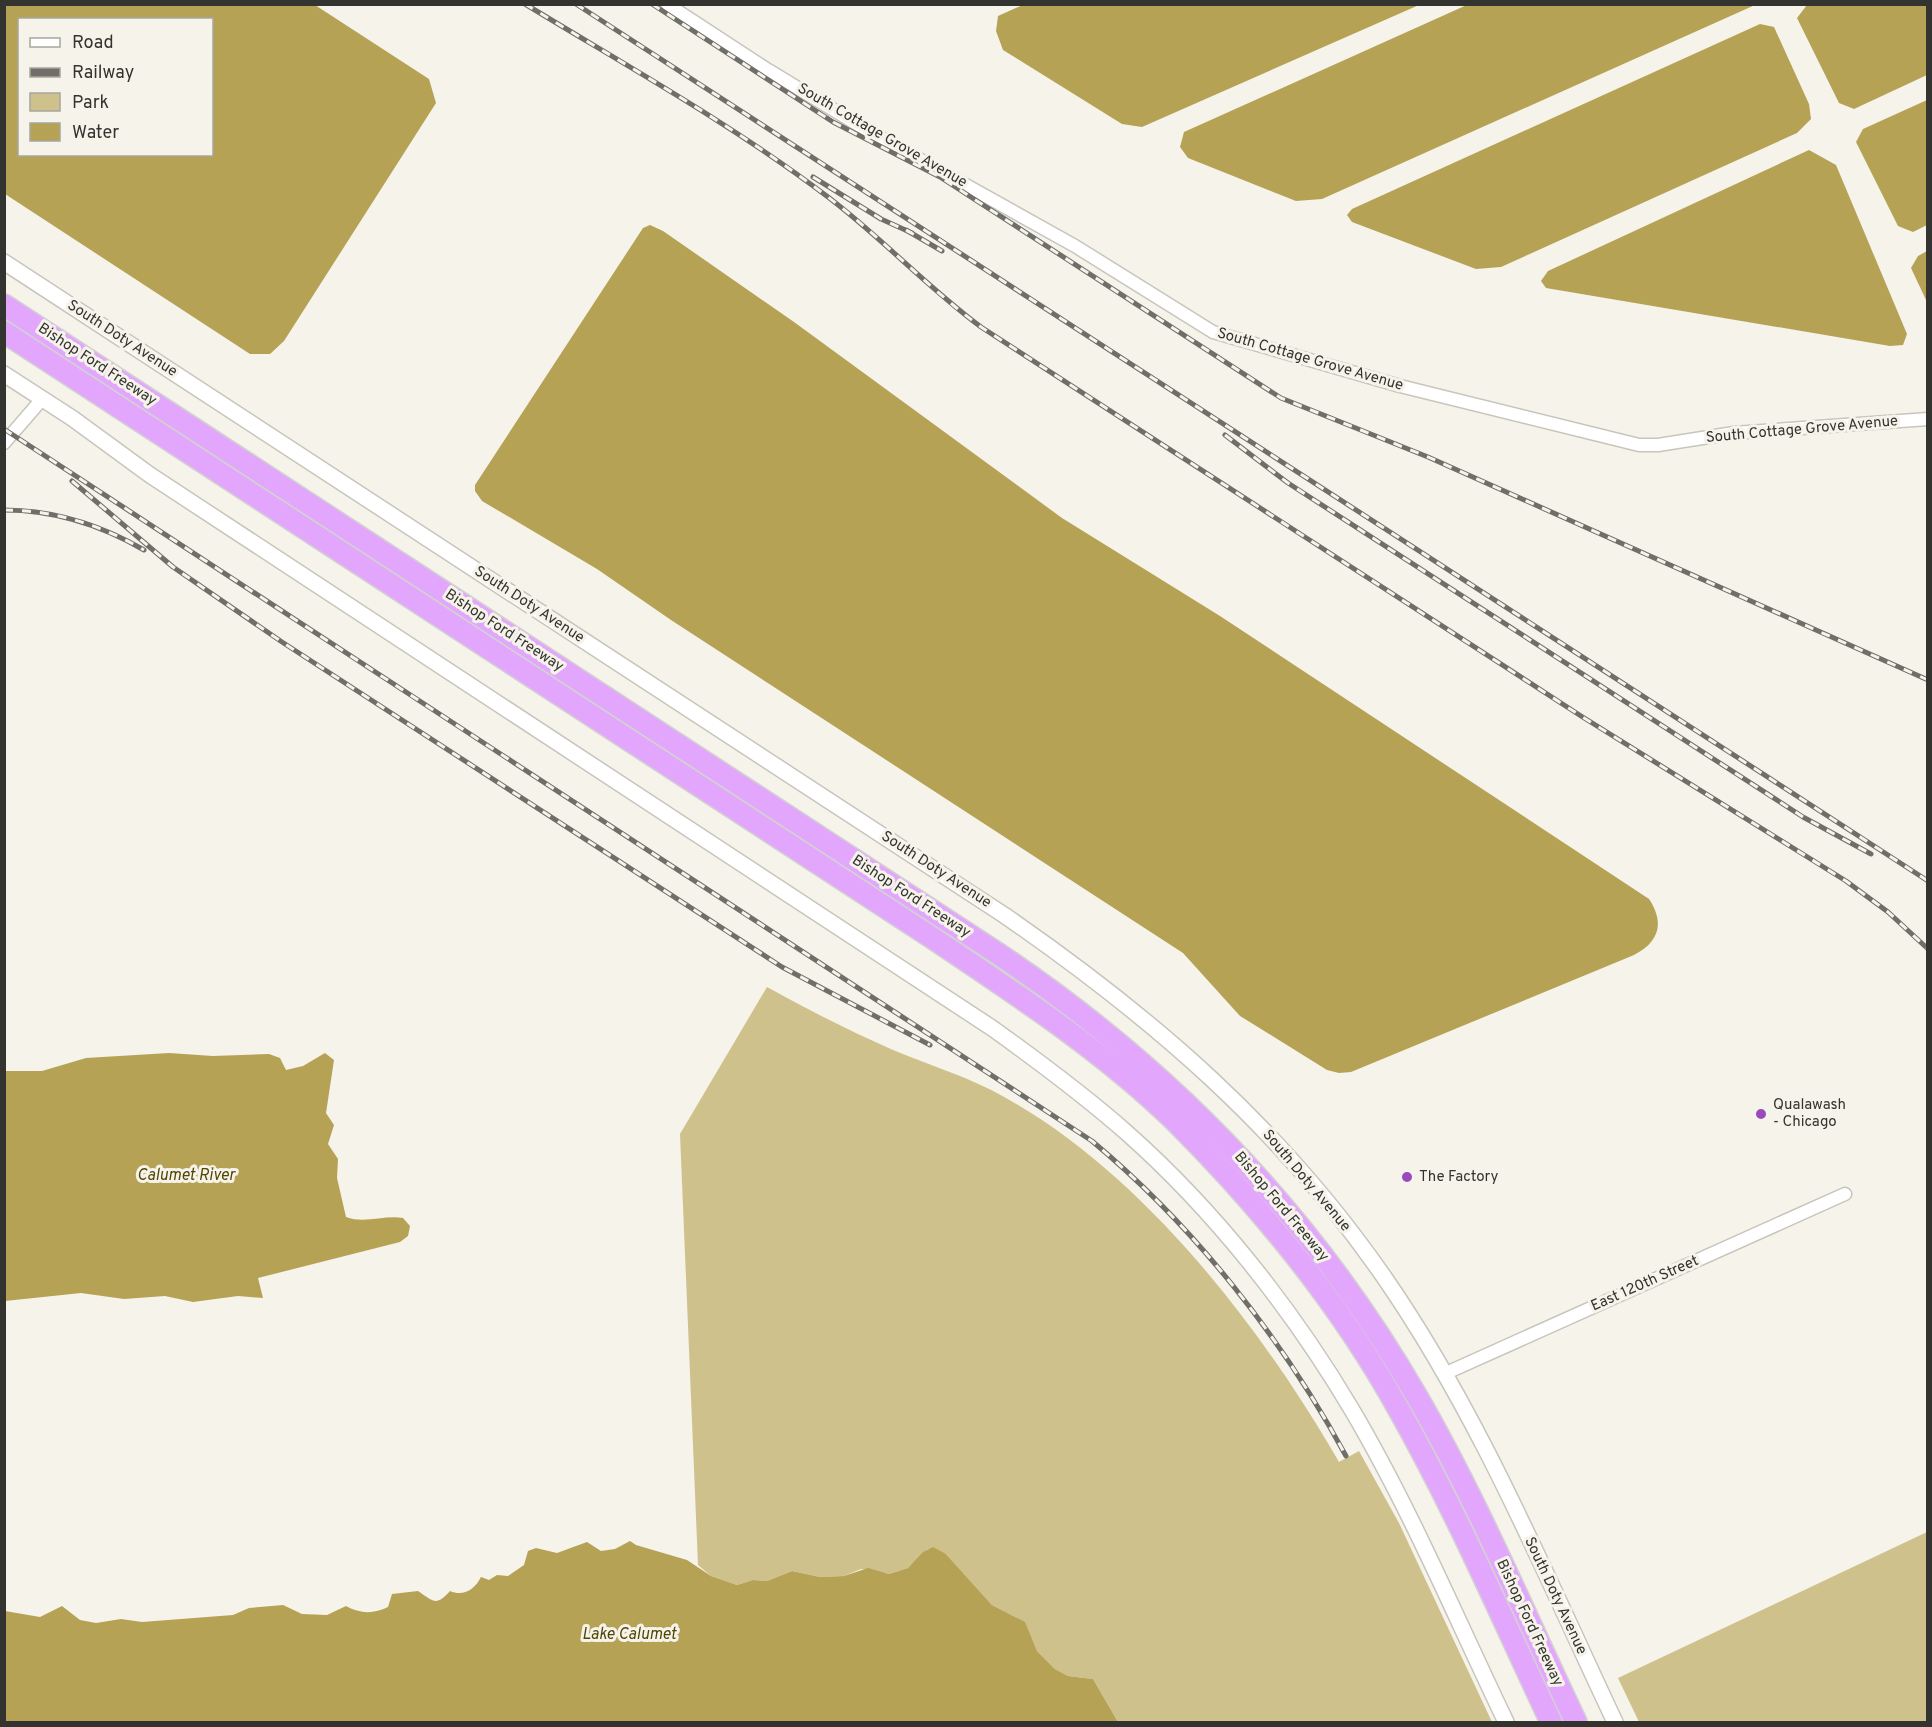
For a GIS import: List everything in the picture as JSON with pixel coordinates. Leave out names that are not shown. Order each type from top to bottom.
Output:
[{"type":"highway","name":"Bishop Ford Freeway","points":[[4,305],[997,953],[1088,1018],[1165,1082],[1274,1194],[1323,1255],[1392,1355],[1460,1476],[1576,1722]]},
{"type":"highway","name":"Bishop Ford Freeway","points":[[4,332],[944,945],[1050,1017],[1173,1119],[1255,1204],[1304,1266],[1364,1352],[1399,1409],[1440,1486],[1551,1722]]},
{"type":"street","name":"South Cottage Grove Avenue","points":[[667,4],[768,70],[867,130],[1075,246],[1189,319],[1238,342],[1400,386],[1639,445],[1658,445],[1734,433],[1928,419]]},
{"type":"street","name":"South Doty Avenue","points":[[4,262],[1004,915],[1097,981],[1205,1071],[1286,1154],[1383,1276],[1444,1374],[1491,1462],[1615,1722]]},
{"type":"street","points":[[4,374],[43,398],[160,481],[992,1028],[1059,1077],[1128,1134],[1198,1204],[1243,1256],[1296,1324],[1331,1376],[1387,1475],[1506,1722]]},
{"type":"street","points":[[4,443],[43,398]]},
{"type":"street","name":"East 120th Street","points":[[1444,1374],[1845,1194]]},
{"type":"green space","points":[[767,987],[893,1050],[964,1078],[1006,1098],[1057,1130],[1105,1168],[1151,1211],[1195,1258],[1236,1308],[1308,1411],[1339,1462],[1359,1451],[1399,1523],[1492,1722],[1118,1722],[1093,1679],[1068,1676],[1055,1669],[1037,1651],[1024,1622],[992,1605],[946,1554],[928,1549],[908,1568],[889,1574],[861,1569],[844,1576],[820,1577],[792,1571],[767,1581],[753,1580],[737,1585],[711,1576],[698,1565],[680,1134]]},
{"type":"green space","points":[[1927,1532],[1927,1722],[1639,1722],[1618,1678]]},
{"type":"water","points":[[1025,4],[1419,5],[1142,127],[1122,124],[1003,50],[996,31],[998,16]]},
{"type":"water","points":[[1469,4],[1755,5],[1322,199],[1296,201],[1188,158],[1180,147],[1184,132]]},
{"type":"water","points":[[4,5],[315,5],[429,79],[436,103],[284,341],[270,354],[250,354],[5,194]]},
{"type":"water","points":[[1807,5],[1927,5],[1927,75],[1854,109],[1839,103],[1797,18]]},
{"type":"water","points":[[1760,24],[1774,27],[1809,104],[1811,119],[1797,133],[1501,267],[1476,269],[1352,222],[1347,215],[1352,209]]},
{"type":"water","points":[[1927,100],[1927,225],[1913,232],[1898,226],[1856,142],[1863,129]]},
{"type":"water","points":[[1809,150],[1836,165],[1907,334],[1903,345],[1890,346],[1546,288],[1541,281],[1548,271]]},
{"type":"water","points":[[650,225],[663,231],[794,322],[1062,518],[1220,616],[1649,899],[1657,916],[1658,924],[1654,938],[1634,955],[1351,1072],[1339,1073],[1327,1070],[1240,1016],[1183,953],[671,620],[597,569],[482,501],[475,491],[475,485],[643,228]]},
{"type":"water","points":[[1927,251],[1927,302],[1911,268],[1918,256]]},
{"type":"water","name":"Calumet River","points":[[169,1053],[213,1056],[269,1054],[280,1058],[286,1070],[303,1066],[325,1053],[334,1060],[326,1113],[334,1125],[328,1144],[338,1159],[337,1178],[346,1217],[360,1220],[403,1218],[410,1226],[408,1236],[400,1242],[258,1278],[263,1298],[238,1296],[193,1302],[165,1296],[124,1299],[81,1293],[5,1301],[5,1071],[42,1071],[86,1058]]},
{"type":"water","name":"Lake Calumet","points":[[630,1541],[636,1545],[687,1560],[711,1576],[737,1585],[753,1580],[767,1581],[792,1571],[820,1577],[844,1576],[868,1568],[889,1574],[908,1568],[923,1552],[933,1547],[946,1554],[992,1605],[1025,1622],[1037,1651],[1055,1669],[1068,1676],[1093,1679],[1118,1722],[5,1722],[5,1611],[40,1617],[62,1606],[80,1620],[96,1623],[121,1619],[142,1622],[233,1615],[249,1608],[283,1605],[302,1614],[327,1615],[346,1606],[356,1611],[372,1612],[388,1607],[392,1594],[418,1591],[431,1600],[438,1601],[450,1591],[460,1593],[468,1591],[481,1577],[489,1580],[497,1575],[508,1576],[524,1565],[528,1551],[536,1548],[557,1553],[587,1542],[601,1551],[615,1549]]},
{"type":"railway","points":[[525,4],[679,97],[792,171],[848,213],[942,296],[981,327],[1581,716],[1846,881],[1888,912],[1928,949]]},
{"type":"railway","points":[[576,4],[1928,881]]},
{"type":"railway","points":[[652,4],[833,122],[940,177],[1281,398],[1428,457],[1928,680]]},
{"type":"railway","points":[[813,177],[881,219],[912,233]]},
{"type":"railway","points":[[906,230],[942,251]]},
{"type":"railway","points":[[4,429],[1092,1141],[1166,1210],[1234,1286],[1294,1369],[1346,1456]]},
{"type":"railway","points":[[1225,435],[1288,483],[1803,817],[1871,854]]},
{"type":"railway","points":[[72,481],[173,567],[282,642],[782,967],[930,1045]]},
{"type":"railway","points":[[4,510],[41,513],[77,521],[111,533],[144,550]]},
{"type":"place","name":"Qualawash - Chicago","points":[[1761,1114]]},
{"type":"place","name":"The Factory","points":[[1407,1177]]}]
